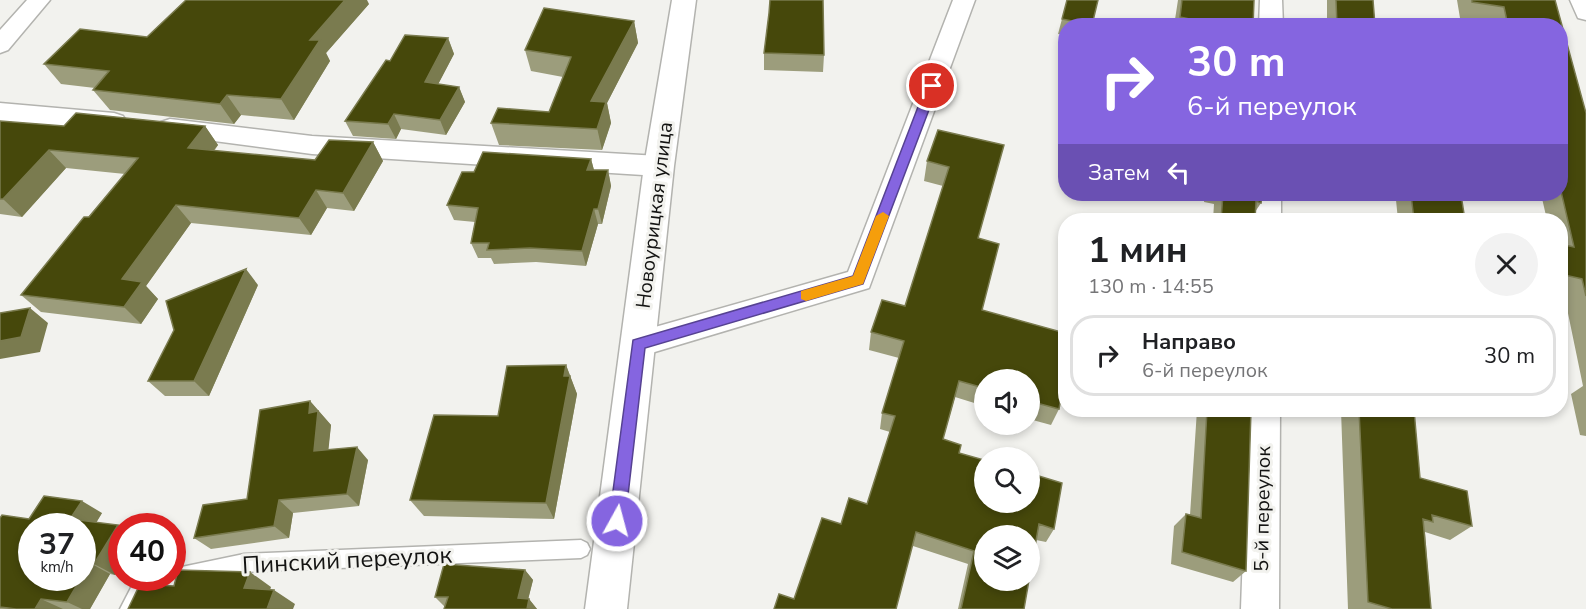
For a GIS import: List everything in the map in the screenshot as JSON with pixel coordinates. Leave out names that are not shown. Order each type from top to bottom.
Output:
[{"type":"street","points":[[0,45],[39,0]]},
{"type":"street","name":"Новоурицкая улица","points":[[606,609],[659,166],[684,0]]},
{"type":"street","points":[[638,344],[858,280],[964,0]]},
{"type":"street","points":[[1271,0],[1271,18]]},
{"type":"street","points":[[1581,0],[1586,13]]},
{"type":"street","points":[[3,114],[312,145],[659,166]]},
{"type":"street","name":"5-й переулок","points":[[1260,609],[1264,417]]},
{"type":"lane","name":"Пинский переулок","points":[[129,609],[143,584],[244,563],[581,549]]},
{"type":"building","points":[[186,0],[345,0],[310,40],[320,40],[281,99],[227,95],[220,104],[93,90],[109,71],[44,64],[80,29],[147,37]]},
{"type":"building","points":[[770,0],[823,0],[824,55],[764,53]]},
{"type":"building","points":[[1067,0],[1098,0],[1094,18],[1062,18]]},
{"type":"building","points":[[1182,0],[1254,0],[1253,18],[1180,17]]},
{"type":"building","points":[[1336,0],[1373,0],[1374,18],[1337,18]]},
{"type":"building","points":[[1472,0],[1555,0],[1560,18],[1506,18],[1504,7],[1472,2]]},
{"type":"building","points":[[544,8],[634,21],[591,101],[606,102],[597,129],[491,123],[498,108],[549,112],[571,57],[525,50]]},
{"type":"building","points":[[405,35],[448,38],[425,82],[459,87],[440,120],[394,114],[388,124],[345,121],[386,60],[390,61]]},
{"type":"building","points":[[1568,47],[1586,113],[1586,296],[1582,279],[1568,276],[1568,246],[1574,247],[1568,213],[1563,201],[1568,201]]},
{"type":"building","points":[[76,113],[205,126],[188,148],[315,160],[329,140],[373,142],[343,193],[316,190],[299,218],[176,205],[122,279],[142,282],[124,307],[21,295],[84,217],[89,217],[138,158],[49,150],[3,199],[0,199],[0,121],[64,126]]},
{"type":"building","points":[[938,130],[1004,145],[978,238],[999,244],[982,310],[1058,331],[1058,409],[1040,404],[1040,369],[974,369],[974,385],[959,381],[943,439],[961,445],[959,453],[974,457],[974,513],[1040,513],[1040,476],[1062,483],[1054,529],[1039,524],[974,525],[974,551],[916,532],[896,609],[774,609],[779,594],[794,599],[822,518],[841,524],[849,498],[867,504],[895,416],[882,413],[904,341],[871,332],[882,300],[905,306],[949,167],[927,161]]},
{"type":"building","points":[[483,152],[591,159],[587,170],[608,170],[598,209],[594,209],[582,251],[530,248],[487,250],[489,243],[471,243],[478,208],[447,205],[462,172],[474,172]]},
{"type":"building","points":[[1222,201],[1256,201],[1255,213],[1222,213]]},
{"type":"building","points":[[1412,201],[1462,201],[1464,213],[1413,213]]},
{"type":"building","points":[[246,269],[194,381],[148,381],[174,330],[166,301]]},
{"type":"building","points":[[30,308],[21,337],[0,341],[0,313]]},
{"type":"building","points":[[566,365],[564,376],[570,376],[546,503],[410,500],[434,415],[498,416],[507,366]]},
{"type":"building","points":[[310,401],[309,413],[318,411],[314,451],[357,447],[347,494],[279,500],[274,526],[194,538],[203,505],[247,499],[260,410]]},
{"type":"building","points":[[1207,417],[1251,417],[1246,571],[1182,552],[1186,514],[1201,518]]},
{"type":"building","points":[[1359,417],[1415,417],[1420,478],[1467,491],[1472,526],[1432,515],[1433,522],[1423,519],[1431,609],[1392,609],[1368,602]]},
{"type":"building","points":[[44,496],[82,501],[74,513],[33,513]]},
{"type":"building","points":[[2,515],[18,517],[18,591],[73,591],[67,602],[41,599],[35,609],[0,607],[0,518]]},
{"type":"building","points":[[96,522],[108,524],[108,541],[96,561]]},
{"type":"building","points":[[974,551],[974,591],[1027,591],[1024,609],[961,609]]},
{"type":"building","points":[[444,564],[525,570],[518,598],[529,599],[527,609],[444,609],[448,597],[435,597]]},
{"type":"building","points":[[186,570],[250,572],[244,588],[274,590],[267,609],[128,609],[137,591],[186,591]]},
{"type":"slow traffic","points":[[806,295],[858,280],[883,216]]},
{"type":"route","points":[[617,521],[638,344],[858,280],[932,86]]}]
